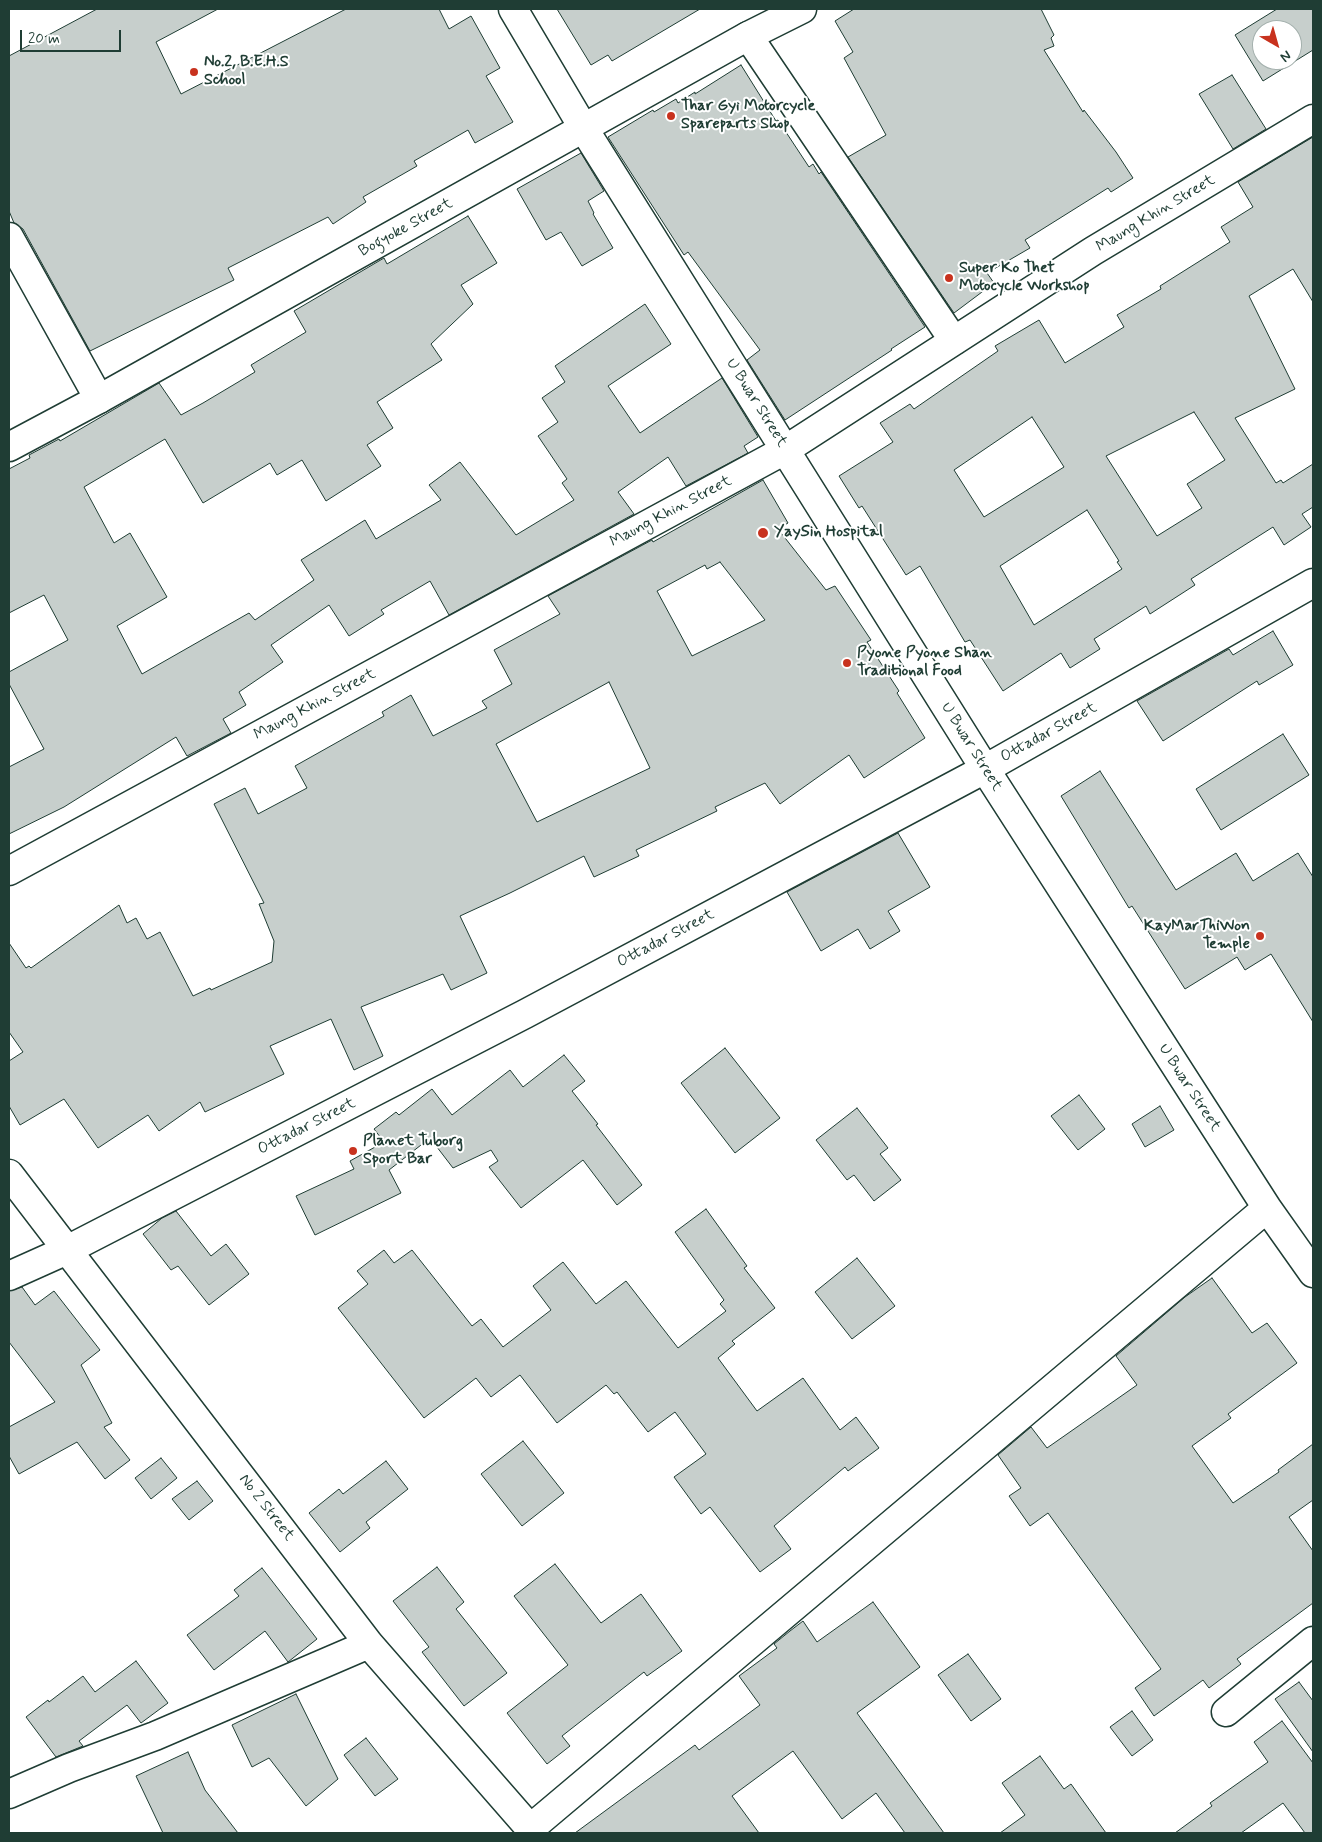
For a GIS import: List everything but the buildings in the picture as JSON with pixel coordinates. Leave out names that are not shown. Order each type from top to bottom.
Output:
[{"type":"street","name":"U Bwar Street","points":[[513,9],[584,129],[984,769],[1266,1208],[1313,1274]]},
{"type":"street","name":"Bogyoke Street","points":[[9,447],[99,399],[748,36],[802,9]]},
{"type":"street","points":[[748,36],[954,341]]},
{"type":"street","name":"Maung Khin Street","points":[[9,871],[785,450],[1094,251],[1313,119]]},
{"type":"street","points":[[9,237],[99,399]]},
{"type":"street","name":"Ottadar Street","points":[[9,1276],[67,1250],[525,1014],[984,769],[1313,583]]},
{"type":"street","name":"No 2 Street","points":[[9,1174],[370,1644],[533,1831]]},
{"type":"street","points":[[533,1831],[1266,1208]]},
{"type":"street","points":[[1226,1712],[1313,1642]]},
{"type":"street","points":[[9,1794],[69,1768],[155,1736],[370,1644]]},
{"type":"place","name":"No.2, B.E.H.S School","points":[[194,72]]},
{"type":"place","name":"Thar Gyi Motorcycle Spareparts Shop","points":[[671,116]]},
{"type":"place","name":"Super Ko Thet Motocycle Workshop","points":[[949,278]]},
{"type":"place","name":"YaySin Hospital","points":[[763,533]]},
{"type":"place","name":"Pyone Pyone Shan Traditional Food","points":[[847,663]]},
{"type":"place","name":"KayMarThiWon Temple","points":[[1260,936]]},
{"type":"place","name":"Planet Tuborg Sport Bar","points":[[353,1151]]}]
